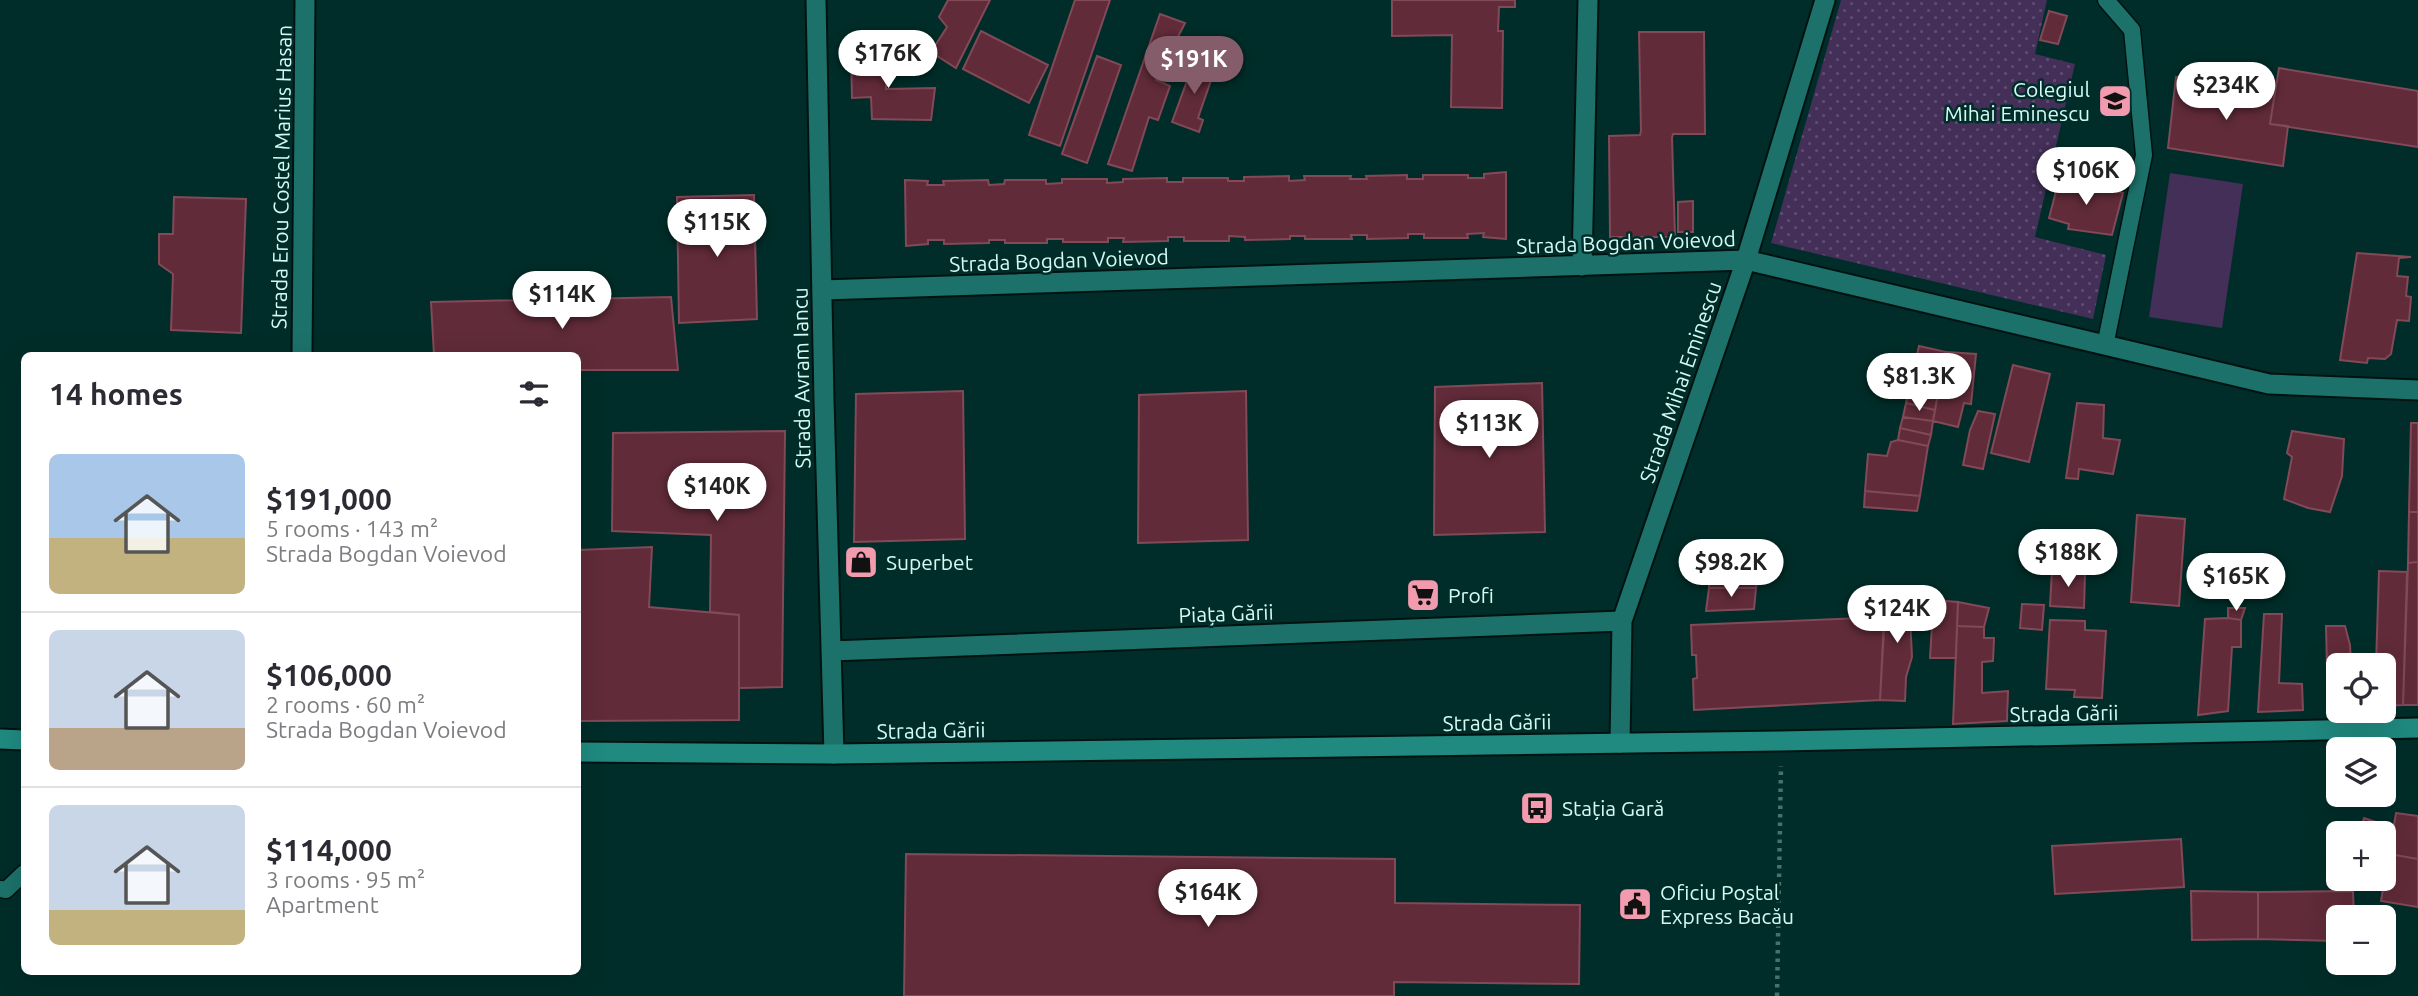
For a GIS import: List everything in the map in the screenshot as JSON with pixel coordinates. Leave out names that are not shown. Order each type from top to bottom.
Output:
[{"type":"main road","name":"Strada Gării","points":[[581,751],[834,754],[1781,741],[2418,728]]},
{"type":"main road","points":[[0,739],[21,740]]},
{"type":"street","name":"Strada Erou Costel Marius Hasan","points":[[302,352],[305,0]]},
{"type":"street","name":"Strada Avram Iancu","points":[[816,0],[834,754]]},
{"type":"street","points":[[1582,266],[1588,0]]},
{"type":"street","name":"Strada Mihai Eminescu","points":[[1620,743],[1622,621],[1746,260],[1825,0]]},
{"type":"street","name":"Strada Bogdan Voievod","points":[[821,290],[1746,260],[2269,384],[2418,390]]},
{"type":"street","name":"Piața Gării","points":[[831,651],[1622,621]]},
{"type":"lane","points":[[2105,346],[2144,155],[2132,30],[2106,0]]},
{"type":"lane","points":[[0,890],[6,890],[21,876]]},
{"type":"path","points":[[1777,996],[1781,741]]},
{"type":"shaded area","points":[[1841,0],[2047,0],[2035,54],[2075,64],[2035,237],[2106,255],[2093,319],[1771,243]]},
{"type":"shaded area","points":[[2170,173],[2243,184],[2222,328],[2149,317]]},
{"type":"building","points":[[948,0],[990,0],[956,68],[931,52],[947,27],[939,17]]},
{"type":"building","points":[[1075,0],[1110,0],[1060,146],[1029,135]]},
{"type":"building","points":[[1392,0],[1515,0],[1515,7],[1499,7],[1498,31],[1503,31],[1502,108],[1451,107],[1452,35],[1392,36]]},
{"type":"building","points":[[2049,11],[2067,16],[2058,44],[2040,40]]},
{"type":"building","points":[[1160,14],[1185,23],[1156,80],[1170,86],[1158,120],[1149,117],[1132,171],[1108,164]]},
{"type":"building","points":[[981,31],[1048,65],[1029,103],[963,69]]},
{"type":"building","points":[[1639,32],[1704,32],[1705,134],[1673,134],[1672,138],[1675,237],[1610,237],[1609,136],[1640,135],[1641,131]]},
{"type":"building","points":[[886,51],[886,89],[935,88],[931,120],[872,119],[871,97],[852,98],[851,52]]},
{"type":"building","points":[[1097,56],[1121,65],[1087,163],[1062,154]]},
{"type":"building","points":[[1195,59],[1216,66],[1198,118],[1203,120],[1199,132],[1172,122]]},
{"type":"building","points":[[2279,68],[2418,91],[2418,147],[2270,124]]},
{"type":"building","points":[[2176,77],[2275,92],[2270,124],[2288,126],[2283,166],[2168,148]]},
{"type":"building","points":[[1506,172],[1506,239],[1483,237],[1484,233],[1467,234],[1468,238],[1424,238],[1424,234],[1408,234],[1408,238],[1367,239],[1367,235],[1351,235],[1352,239],[1305,239],[1305,236],[1290,236],[1290,239],[1245,240],[1245,237],[1229,236],[1229,241],[1184,241],[1184,237],[1168,237],[1168,241],[1123,242],[1124,238],[1108,238],[1108,242],[1063,242],[1063,239],[1047,239],[1047,243],[1005,243],[1005,240],[989,240],[989,243],[944,244],[944,240],[928,240],[928,244],[906,246],[905,180],[928,181],[927,185],[944,185],[943,181],[988,180],[989,185],[1004,184],[1005,180],[1046,180],[1046,184],[1062,183],[1062,179],[1107,179],[1107,183],[1123,182],[1123,179],[1167,178],[1167,182],[1183,182],[1183,178],[1228,178],[1228,181],[1244,181],[1244,177],[1289,176],[1289,181],[1305,180],[1304,176],[1351,176],[1350,179],[1367,179],[1366,176],[1407,175],[1407,179],[1423,179],[1423,175],[1468,175],[1468,178],[1484,178],[1484,174]]},
{"type":"building","points":[[2060,176],[2123,193],[2112,235],[2068,229],[2069,224],[2049,218]]},
{"type":"building","points":[[754,195],[757,319],[679,323],[677,197]]},
{"type":"building","points":[[174,197],[246,199],[241,333],[171,330],[173,274],[159,264],[159,234],[173,234]]},
{"type":"building","points":[[1693,201],[1693,232],[1678,232],[1678,202]]},
{"type":"building","points":[[2357,253],[2411,257],[2399,258],[2397,276],[2408,277],[2406,296],[2411,297],[2409,321],[2397,320],[2391,354],[2385,359],[2368,358],[2367,363],[2340,360]]},
{"type":"building","points":[[671,297],[678,370],[581,370],[581,352],[434,352],[431,302]]},
{"type":"building","points":[[1919,346],[1946,352],[1940,383],[1912,377]]},
{"type":"building","points":[[1946,352],[1976,354],[1971,404],[1964,403],[1958,427],[1933,421]]},
{"type":"building","points":[[2013,365],[2050,374],[2029,462],[1991,453]]},
{"type":"building","points":[[1912,377],[1940,383],[1935,410],[1906,403]]},
{"type":"building","points":[[1542,383],[1545,532],[1434,535],[1435,387]]},
{"type":"building","points":[[963,391],[965,539],[854,542],[856,394]]},
{"type":"building","points":[[1246,391],[1248,540],[1138,543],[1139,395]]},
{"type":"building","points":[[1906,403],[1935,410],[1933,421],[1903,417]]},
{"type":"building","points":[[2077,403],[2104,405],[2103,438],[2120,440],[2113,474],[2079,469],[2078,479],[2066,478]]},
{"type":"building","points":[[1978,411],[1995,414],[1983,469],[1963,465],[1970,430]]},
{"type":"building","points":[[1903,417],[1933,421],[1931,435],[1900,428]]},
{"type":"building","points":[[2411,423],[2418,423],[2418,512],[2409,512]]},
{"type":"building","points":[[1900,428],[1931,435],[1928,446],[1898,440]]},
{"type":"building","points":[[785,431],[782,687],[739,688],[739,615],[710,612],[711,535],[612,531],[613,433]]},
{"type":"building","points":[[2292,431],[2344,439],[2342,476],[2330,512],[2308,508],[2284,499],[2292,457],[2287,453]]},
{"type":"building","points":[[1898,440],[1928,446],[1920,496],[1865,491],[1868,454],[1887,456],[1891,442]]},
{"type":"building","points":[[1865,491],[1920,496],[1917,511],[1864,507]]},
{"type":"building","points":[[2409,512],[2418,512],[2418,562],[2408,563]]},
{"type":"building","points":[[2137,515],[2185,519],[2179,606],[2131,602]]},
{"type":"building","points":[[652,547],[649,607],[739,615],[739,720],[581,721],[581,550]]},
{"type":"building","points":[[2418,562],[2418,705],[2403,705],[2408,563]]},
{"type":"building","points":[[1710,565],[1759,569],[1756,588],[1709,588]]},
{"type":"building","points":[[2052,569],[2085,573],[2084,608],[2050,606]]},
{"type":"building","points":[[2379,571],[2407,572],[2403,705],[2396,705],[2396,653],[2376,653]]},
{"type":"building","points":[[1709,588],[1756,588],[1754,609],[1706,611]]},
{"type":"building","points":[[1886,594],[1919,596],[1918,616],[1910,616],[1912,657],[1906,677],[1905,701],[1880,700]]},
{"type":"building","points":[[1946,601],[1958,602],[1956,658],[1930,658],[1933,609],[1945,609]]},
{"type":"building","points":[[1958,602],[1989,608],[1984,627],[1957,626]]},
{"type":"building","points":[[2022,604],[2044,605],[2042,630],[2020,628]]},
{"type":"building","points":[[2228,608],[2245,608],[2241,620],[2228,618]]},
{"type":"building","points":[[2264,614],[2282,614],[2279,683],[2302,684],[2303,710],[2258,712]]},
{"type":"building","points":[[1884,617],[1880,700],[1694,710],[1693,679],[1697,678],[1696,655],[1692,655],[1691,625]]},
{"type":"building","points":[[2205,619],[2241,620],[2241,647],[2232,647],[2228,711],[2198,715]]},
{"type":"building","points":[[2050,620],[2085,621],[2085,630],[2106,631],[2102,698],[2074,697],[2075,690],[2046,689]]},
{"type":"building","points":[[1957,626],[1984,627],[1984,638],[1994,638],[1993,661],[1982,662],[1982,693],[2008,691],[2007,721],[1953,724]]},
{"type":"building","points":[[2326,626],[2345,626],[2350,653],[2327,653]]},
{"type":"building","points":[[2396,813],[2418,816],[2418,859],[2396,855]]},
{"type":"building","points":[[2181,839],[2184,887],[2055,894],[2052,846]]},
{"type":"building","points":[[906,854],[1395,859],[1395,903],[1580,905],[1579,984],[1394,982],[1394,996],[904,996]]},
{"type":"building","points":[[2396,855],[2418,859],[2418,907],[2381,901],[2383,891],[2396,891]]},
{"type":"building","points":[[2191,891],[2258,892],[2258,939],[2192,940]]},
{"type":"building","points":[[2353,891],[2354,905],[2326,905],[2326,941],[2258,939],[2258,892]]},
{"type":"place","name":"Colegiul Mihai Eminescu","points":[[2115,101]]},
{"type":"place","name":"Superbet","points":[[861,562]]},
{"type":"place","name":"Profi","points":[[1423,595]]},
{"type":"place","name":"Stația Gară","points":[[1537,808]]},
{"type":"place","name":"Oficiu Poștal Express Bacău","points":[[1635,904]]}]
